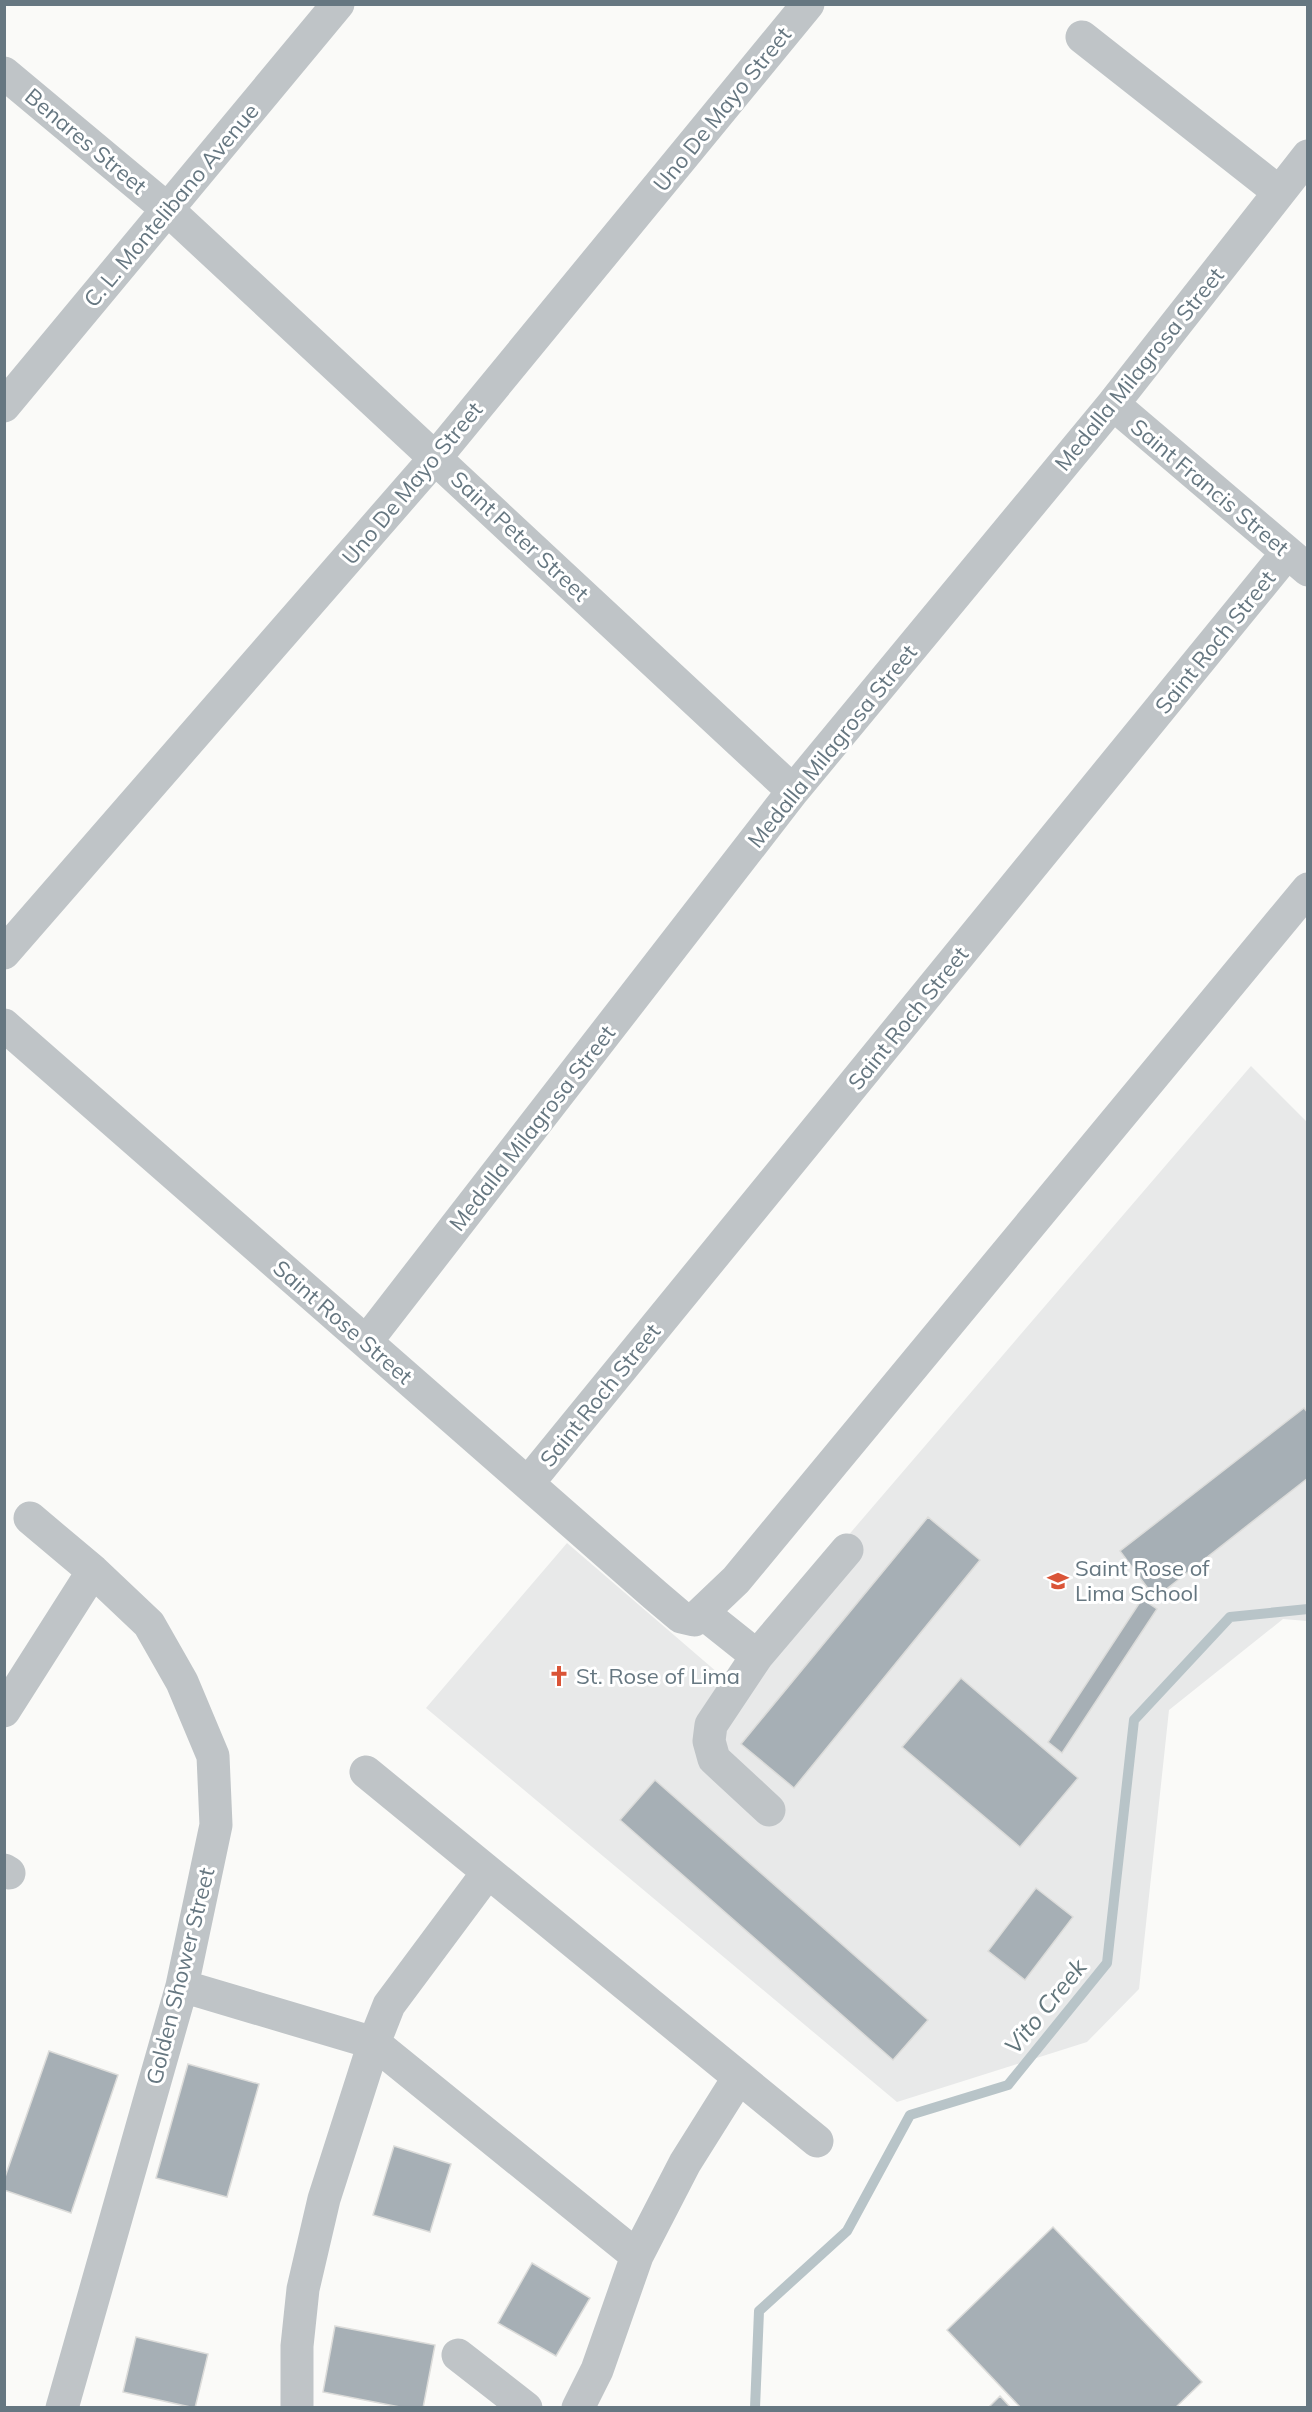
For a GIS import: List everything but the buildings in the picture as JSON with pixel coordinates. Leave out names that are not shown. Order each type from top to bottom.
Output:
[{"type":"street","name":"C. L. Montelibano Avenue","points":[[4,406],[338,4]]},
{"type":"street","name":"Uno De Mayo Street","points":[[4,953],[436,457],[808,4]]},
{"type":"street","points":[[1082,37],[1280,192]]},
{"type":"street","name":"Benares Street","points":[[4,73],[167,209]]},
{"type":"street","name":"Medalla Milagrosa Street","points":[[366,1342],[793,791],[1113,404],[1308,156]]},
{"type":"street","name":"Saint Peter Street","points":[[167,209],[793,791]]},
{"type":"street","name":"Saint Francis Street","points":[[1113,404],[1298,562]]},
{"type":"street","name":"Saint Roch Street","points":[[528,1484],[1298,562]]},
{"type":"street","points":[[692,1615],[736,1580],[1308,889]]},
{"type":"street","name":"Saint Rose Street","points":[[4,1025],[528,1484],[692,1615],[757,1656]]},
{"type":"street","name":"Golden Shower Street","points":[[30,1518],[93,1571],[149,1624],[182,1683],[213,1756],[216,1825],[182,1986],[62,2408]]},
{"type":"street","points":[[769,1810],[714,1759],[709,1741],[711,1725],[757,1656],[847,1550]]},
{"type":"street","points":[[4,1711],[93,1571]]},
{"type":"street","points":[[366,1772],[817,2141]]},
{"type":"street","points":[[297,2408],[297,2346],[303,2289],[324,2199],[374,2043],[388,2005],[488,1872]]},
{"type":"street","points":[[182,1986],[374,2043],[637,2256]]},
{"type":"street","points":[[578,2408],[597,2370],[637,2256],[685,2163],[739,2077]]},
{"type":"street","points":[[458,2355],[526,2408]]},
{"type":"shaded area","name":"Saint Rose of Lima School","points":[[1251,1066],[1307,1122],[1307,1621],[1283,1619],[1169,1710],[1139,1989],[1087,2042],[897,2102],[426,1708],[567,1543],[725,1679]]},
{"type":"waterway","name":"Vito Creek","points":[[755,2408],[759,2311],[847,2231],[910,2115],[1008,2085],[1107,1963],[1134,1720],[1230,1617],[1308,1609]]},
{"type":"place","name":"Saint Rose of Lima School","points":[[1058,1581]]},
{"type":"place","name":"St. Rose of Lima","points":[[559,1676]]}]
